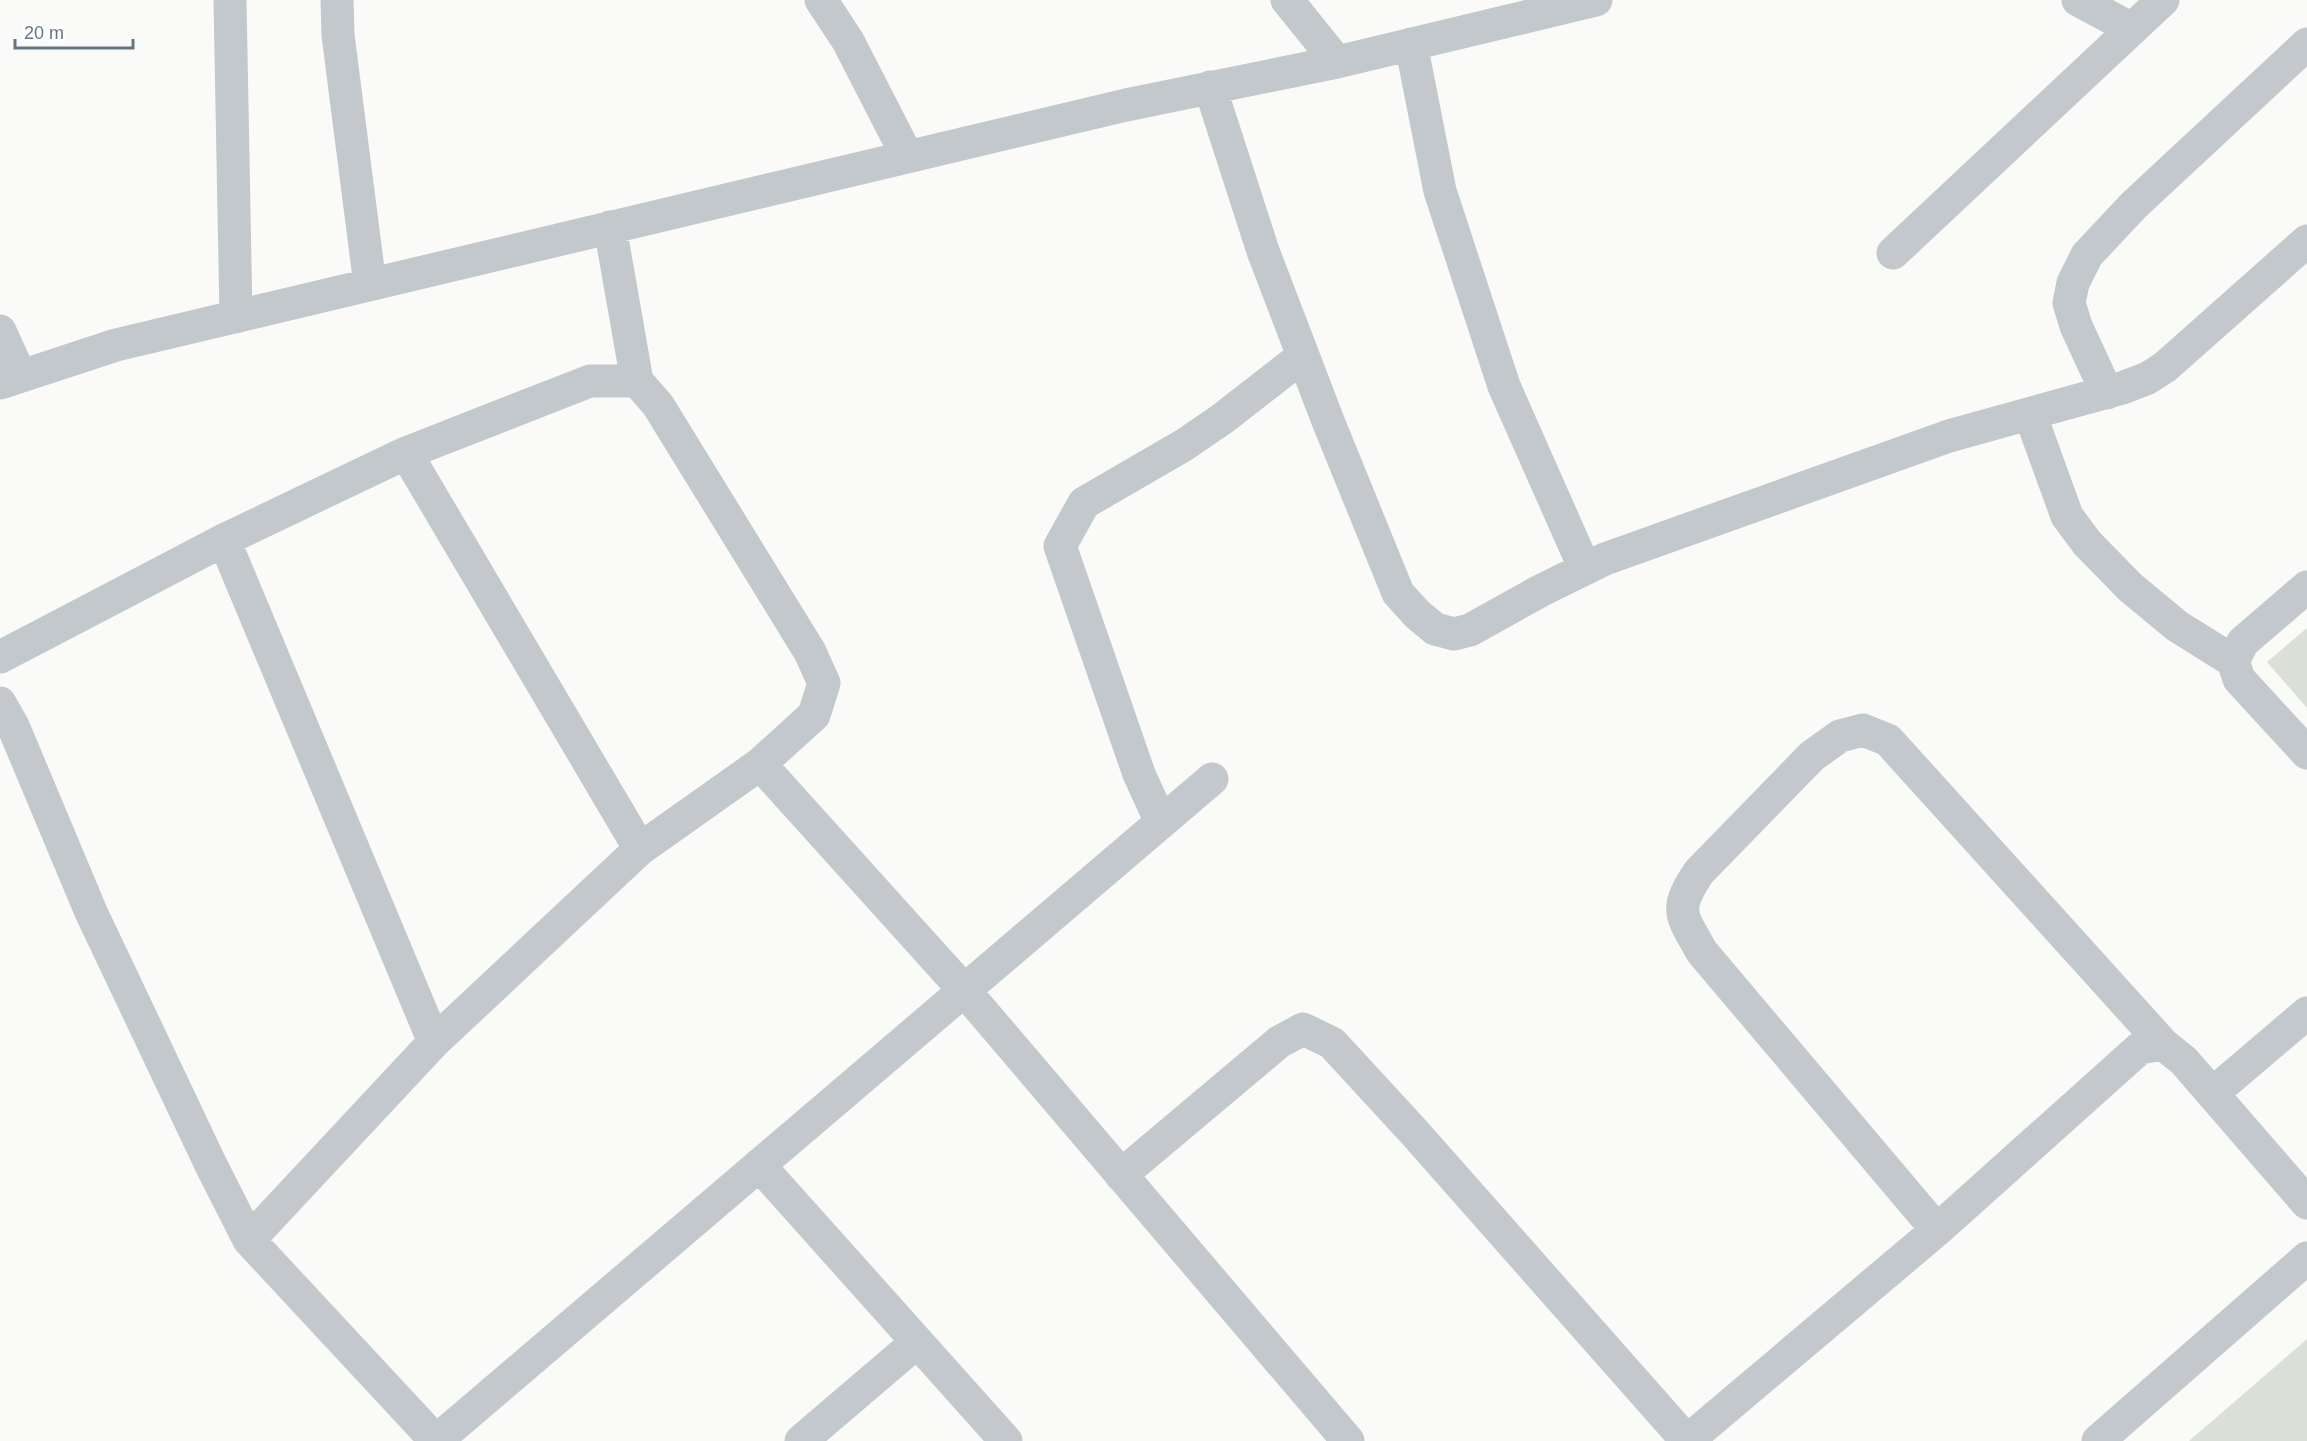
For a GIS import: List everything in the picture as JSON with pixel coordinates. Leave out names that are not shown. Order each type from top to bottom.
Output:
[{"type":"street","points":[[230,0],[236,317]]},
{"type":"street","points":[[337,0],[338,35],[370,285]]},
{"type":"street","points":[[821,0],[848,41],[907,156]]},
{"type":"street","points":[[1287,0],[1337,62]]},
{"type":"street","points":[[0,331],[10,379],[116,345],[1125,105],[1337,62],[1596,0]]},
{"type":"street","points":[[2078,0],[2132,29]]},
{"type":"street","points":[[1893,253],[2163,0]]},
{"type":"street","points":[[1411,44],[1440,191],[1504,386],[1585,568]]},
{"type":"street","points":[[2108,393],[2076,326],[2069,303],[2073,283],[2087,255],[2134,205],[2307,44]]},
{"type":"street","points":[[1210,87],[1263,251],[1398,593],[1435,629],[1454,634],[1470,630],[1585,568],[1627,551],[1949,436],[2108,393],[2148,378],[2166,367],[2307,241]]},
{"type":"street","points":[[249,1240],[434,1042],[640,849],[760,764],[814,715],[824,683],[810,652],[664,415],[637,381],[610,227]]},
{"type":"street","points":[[1161,822],[1139,774],[1060,546],[1084,503],[1184,445],[1222,420],[1303,356]]},
{"type":"street","points":[[0,657],[224,540],[406,453],[590,381],[637,381]]},
{"type":"street","points":[[2030,414],[2067,516],[2087,543],[2130,587],[2177,626],[2233,661],[2240,679],[2307,753]]},
{"type":"street","points":[[406,453],[640,849]]},
{"type":"street","points":[[224,540],[434,1042]]},
{"type":"street","points":[[2233,661],[2243,642],[2307,588]]},
{"type":"street","points":[[0,703],[13,726],[91,912],[211,1166],[249,1240],[436,1441],[1212,779]]},
{"type":"street","points":[[1937,1230],[1702,952],[1682,916],[1685,893],[1699,872],[1812,756],[1840,736],[1863,730],[1888,740],[2163,1044],[2184,1061],[2307,1203]]},
{"type":"street","points":[[760,764],[964,990],[1348,1441]]},
{"type":"street","points":[[2212,1093],[2307,1013]]},
{"type":"street","points":[[1121,1175],[1279,1042],[1303,1029],[1332,1043],[1414,1132],[1687,1441],[1937,1230],[2140,1048],[2163,1044]]},
{"type":"street","points":[[759,1165],[1006,1441]]},
{"type":"street","points":[[2098,1441],[2307,1258]]},
{"type":"street","points":[[801,1441],[918,1342]]},
{"type":"shaded area","points":[[2307,628],[2307,708],[2267,662]]},
{"type":"shaded area","points":[[2307,1339],[2307,1441],[2189,1441]]}]
